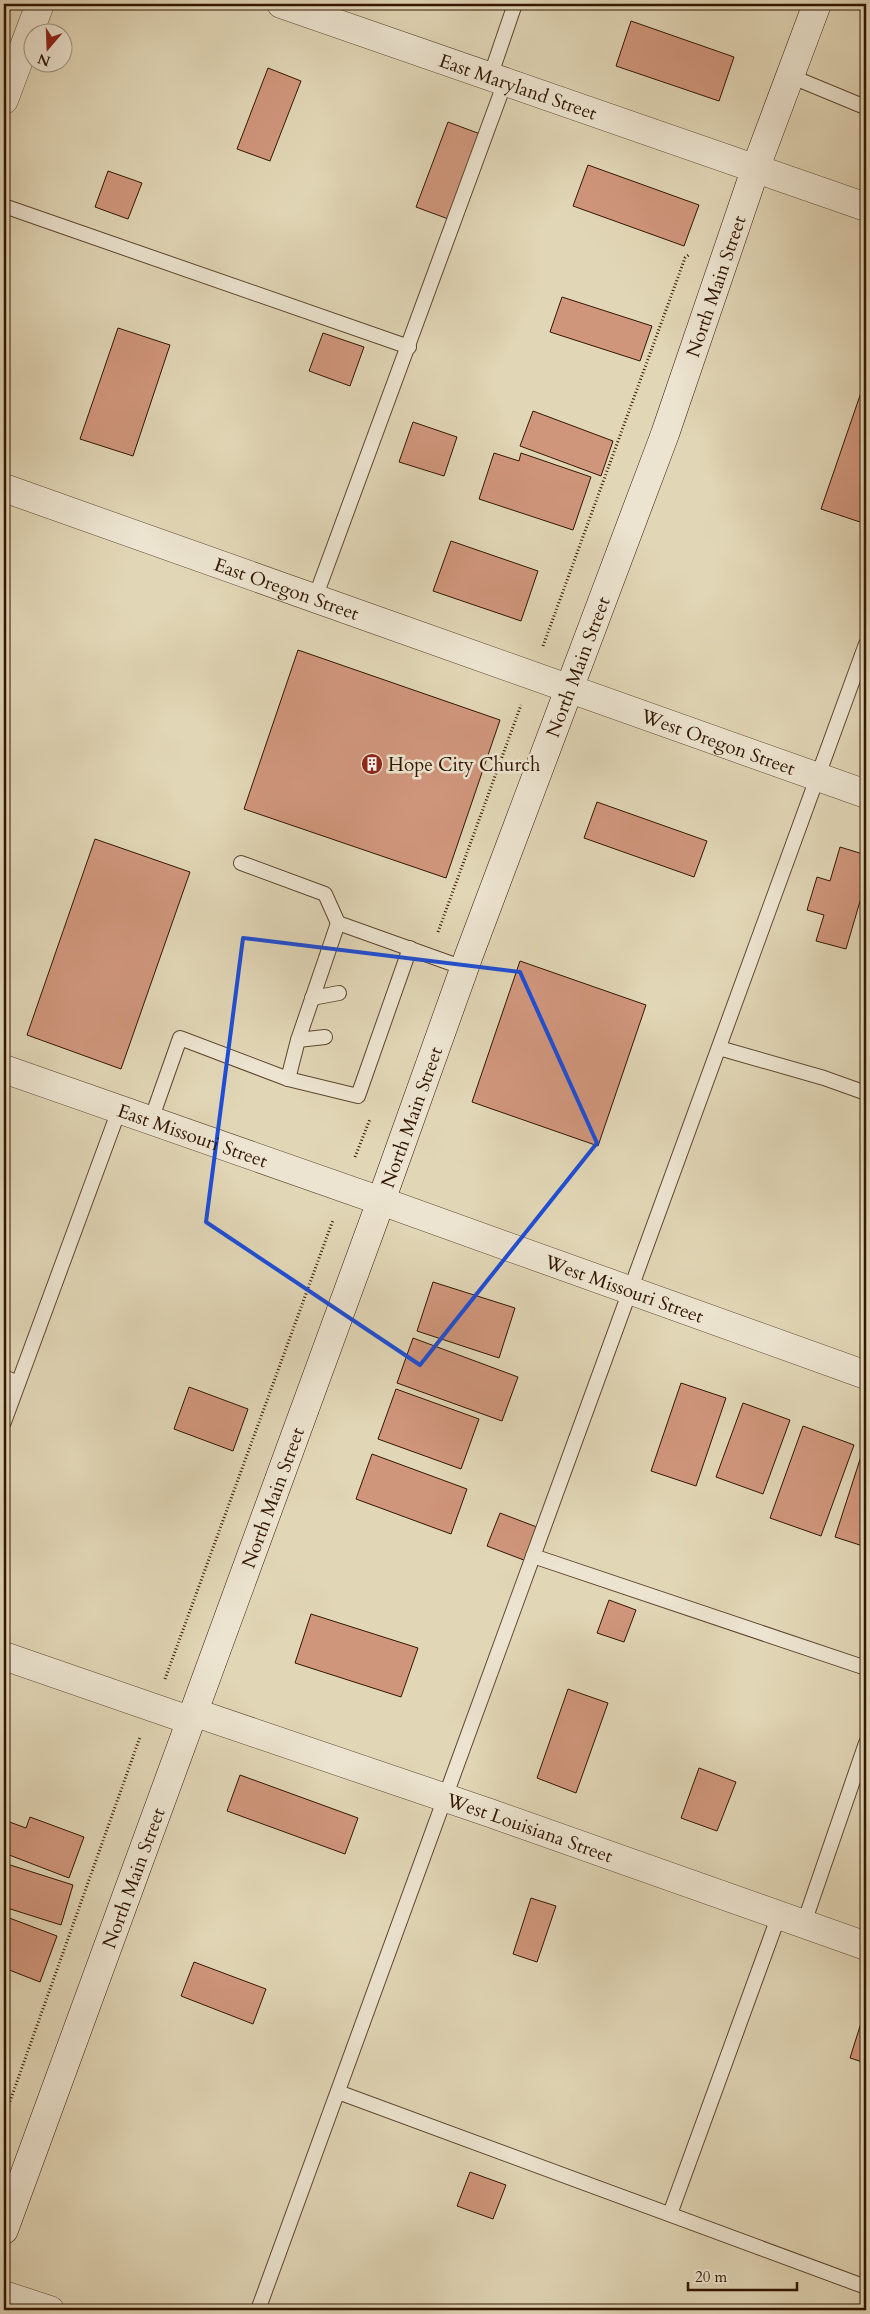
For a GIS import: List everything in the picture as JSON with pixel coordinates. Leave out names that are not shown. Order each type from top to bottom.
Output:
[{"type":"street","points":[[4,100],[40,4]]},
{"type":"street","name":"East Maryland Street","points":[[281,4],[866,207]]},
{"type":"street","name":"North Main Street","points":[[4,2230],[381,1201],[464,968],[665,434],[756,168],[817,4]]},
{"type":"street","name":"East Oregon Street","points":[[4,488],[570,688]]},
{"type":"street","name":"West Oregon Street","points":[[570,688],[866,794]]},
{"type":"street","name":"East Missouri Street","points":[[4,1069],[381,1201]]},
{"type":"street","name":"West Missouri Street","points":[[381,1201],[866,1375]]},
{"type":"street","name":"West Louisiana Street","points":[[4,1656],[445,1798],[866,1946]]},
{"type":"street","points":[[4,2295],[50,2310]]},
{"type":"lane","points":[[315,598],[409,347],[497,79],[515,4]]},
{"type":"lane","points":[[790,76],[866,108]]},
{"type":"lane","points":[[4,206],[409,347]]},
{"type":"lane","points":[[258,2310],[866,644]]},
{"type":"lane","points":[[241,863],[325,894],[338,924],[298,1040],[288,1079]]},
{"type":"lane","points":[[338,924],[464,968]]},
{"type":"lane","points":[[150,1120],[180,1038],[288,1079],[358,1096],[375,1032],[391,988],[410,948]]},
{"type":"lane","points":[[312,998],[339,993]]},
{"type":"lane","points":[[298,1040],[325,1037]]},
{"type":"lane","points":[[719,1048],[824,1078],[866,1093]]},
{"type":"lane","points":[[4,1422],[119,1110]]},
{"type":"lane","points":[[4,1377],[18,1383]]},
{"type":"lane","points":[[533,1556],[866,1668]]},
{"type":"lane","points":[[804,1923],[866,1743]]},
{"type":"lane","points":[[670,2214],[779,1915]]},
{"type":"lane","points":[[338,2092],[866,2287]]},
{"type":"path","name":"North Main Street","points":[[545,641],[686,258]]},
{"type":"path","name":"North Main Street","points":[[163,1684],[329,1231]]},
{"type":"path","name":"North Main Street","points":[[4,2118],[138,1741]]},
{"type":"highlighted area","points":[[243,938],[520,972],[597,1143],[420,1365],[206,1222]]},
{"type":"building","points":[[631,21],[734,57],[719,101],[616,66]]},
{"type":"building","points":[[268,68],[301,81],[270,161],[237,149]]},
{"type":"building","points":[[448,122],[483,135],[451,220],[416,207]]},
{"type":"building","points":[[588,165],[699,205],[684,246],[573,206]]},
{"type":"building","points":[[108,171],[142,183],[128,219],[95,207]]},
{"type":"building","points":[[562,297],[652,326],[640,361],[550,332]]},
{"type":"building","points":[[118,328],[170,345],[133,456],[80,439]]},
{"type":"building","points":[[323,333],[364,347],[350,386],[309,371]]},
{"type":"building","points":[[866,378],[866,524],[821,509]]},
{"type":"building","points":[[533,411],[613,441],[601,476],[520,446]]},
{"type":"building","points":[[413,422],[457,437],[444,476],[399,462]]},
{"type":"building","points":[[494,453],[519,461],[521,453],[591,477],[573,530],[479,499]]},
{"type":"building","points":[[451,541],[538,571],[521,621],[433,591]]},
{"type":"building","name":"Hope City Church","points":[[298,650],[500,720],[446,878],[244,809]]},
{"type":"building","points":[[597,802],[707,841],[694,877],[584,838]]},
{"type":"building","points":[[95,839],[190,872],[121,1069],[27,1035]]},
{"type":"building","points":[[840,847],[866,855],[866,881],[846,949],[816,941],[824,915],[807,910],[817,877],[830,881]]},
{"type":"building","points":[[520,961],[646,1005],[598,1146],[472,1102]]},
{"type":"building","points":[[433,1282],[515,1308],[499,1358],[417,1331]]},
{"type":"building","points":[[413,1338],[518,1377],[502,1421],[397,1383]]},
{"type":"building","points":[[681,1383],[726,1398],[696,1486],[651,1471]]},
{"type":"building","points":[[189,1387],[248,1409],[233,1451],[174,1429]]},
{"type":"building","points":[[396,1389],[479,1419],[461,1469],[378,1439]]},
{"type":"building","points":[[743,1403],[790,1420],[763,1494],[716,1477]]},
{"type":"building","points":[[803,1426],[854,1445],[821,1536],[770,1518]]},
{"type":"building","points":[[864,1447],[866,1448],[866,1547],[835,1537]]},
{"type":"building","points":[[372,1454],[467,1489],[451,1534],[356,1499]]},
{"type":"building","points":[[500,1513],[542,1529],[529,1562],[487,1546]]},
{"type":"building","points":[[609,1600],[636,1610],[624,1642],[597,1633]]},
{"type":"building","points":[[311,1614],[418,1648],[401,1697],[295,1663]]},
{"type":"building","points":[[568,1689],[608,1703],[576,1793],[537,1778]]},
{"type":"building","points":[[699,1768],[736,1782],[717,1831],[681,1818]]},
{"type":"building","points":[[240,1775],[358,1818],[345,1854],[227,1811]]},
{"type":"building","points":[[30,1817],[84,1837],[69,1878],[4,1853],[4,1820],[26,1828]]},
{"type":"building","points":[[4,1863],[73,1885],[61,1925],[4,1907]]},
{"type":"building","points":[[531,1898],[556,1906],[537,1962],[513,1954]]},
{"type":"building","points":[[4,1916],[57,1936],[40,1982],[4,1968]]},
{"type":"building","points":[[194,1962],[266,1989],[253,2024],[181,1996]]},
{"type":"building","points":[[866,2007],[866,2063],[850,2058]]},
{"type":"building","points":[[470,2172],[506,2185],[493,2219],[457,2206]]},
{"type":"place","name":"Hope City Church","points":[[372,764]]}]
